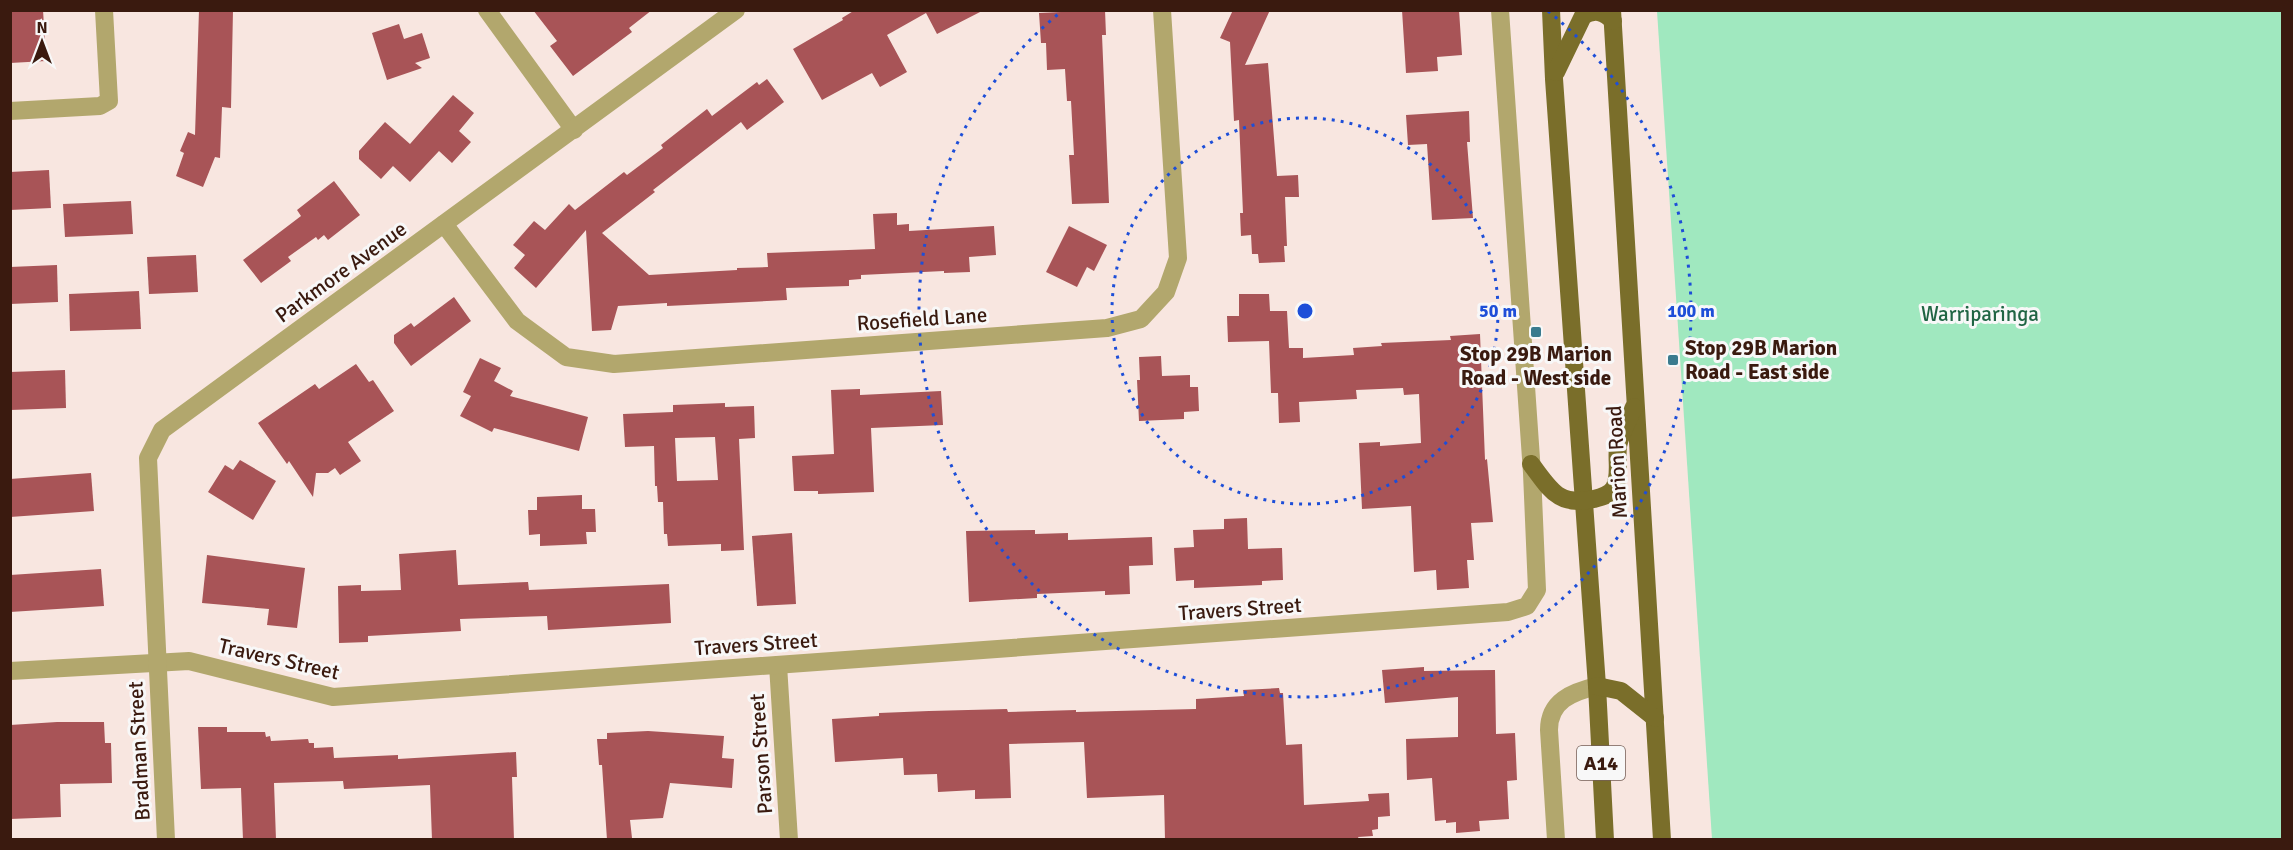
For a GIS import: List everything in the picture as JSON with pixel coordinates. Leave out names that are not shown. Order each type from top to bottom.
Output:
[{"type":"main road","name":"Marion Road","points":[[1551,10],[1597,686],[1605,840]]},
{"type":"main road","points":[[1554,80],[1565,50],[1583,16],[1591,12],[1601,12],[1612,16]]},
{"type":"main road","name":"Marion Road","points":[[1612,16],[1662,840]]},
{"type":"main road","points":[[1531,464],[1556,495],[1565,500],[1584,501],[1604,497],[1613,491],[1617,481],[1618,445],[1636,403]]},
{"type":"main road","points":[[1597,686],[1621,691],[1655,718]]},
{"type":"street","points":[[10,111],[100,106],[109,101],[104,10]]},
{"type":"street","points":[[487,10],[574,130]]},
{"type":"street","name":"Parkmore Avenue","points":[[158,662],[148,458],[162,430],[735,10]]},
{"type":"street","name":"Rosefield Lane","points":[[444,224],[517,321],[566,357],[614,364],[1107,328],[1141,319],[1166,292],[1178,258],[1162,10]]},
{"type":"street","points":[[1500,10],[1531,464]]},
{"type":"street","name":"Travers Street","points":[[10,670],[189,661],[333,698],[1508,612],[1527,606],[1537,590],[1531,464]]},
{"type":"street","name":"Bradman Street","points":[[158,662],[166,840]]},
{"type":"street","name":"Parson Street","points":[[778,665],[789,840]]},
{"type":"street","points":[[1556,840],[1550,715],[1556,706],[1567,697],[1597,686]]},
{"type":"green space","name":"Warriparinga","points":[[1657,11],[2282,11],[2282,839],[1712,839]]},
{"type":"building","points":[[10,10],[43,10],[46,61],[10,63]]},
{"type":"building","points":[[199,10],[233,10],[231,108],[222,107],[220,158],[215,157],[203,187],[176,176],[184,153],[180,151],[188,132],[195,135]]},
{"type":"building","points":[[533,10],[652,10],[629,28],[632,32],[573,76],[550,46],[557,41]]},
{"type":"building","points":[[855,10],[984,10],[937,34],[926,13],[887,35],[907,72],[880,87],[872,73],[822,100],[793,49],[843,20],[842,18]]},
{"type":"building","points":[[1105,10],[1106,35],[1102,35],[1109,203],[1072,204],[1069,155],[1074,155],[1071,101],[1067,101],[1065,69],[1047,70],[1046,43],[1041,43],[1039,13]]},
{"type":"building","points":[[1233,10],[1270,10],[1245,65],[1268,63],[1277,176],[1298,175],[1299,197],[1285,197],[1287,246],[1284,246],[1285,262],[1259,263],[1258,254],[1252,254],[1251,235],[1241,236],[1240,213],[1243,213],[1239,120],[1234,121],[1230,42],[1220,38]]},
{"type":"building","points":[[1402,10],[1459,10],[1462,55],[1437,57],[1438,71],[1406,73]]},
{"type":"building","points":[[399,24],[404,39],[422,33],[430,58],[415,63],[422,68],[387,80],[372,33]]},
{"type":"building","points":[[767,79],[784,102],[747,130],[741,122],[602,233],[649,275],[768,267],[767,253],[875,249],[873,214],[897,213],[897,225],[909,224],[909,231],[994,226],[996,255],[969,257],[970,272],[861,275],[861,279],[849,280],[849,286],[786,288],[787,300],[618,306],[611,330],[592,331],[586,230],[536,288],[514,268],[525,255],[513,245],[534,221],[545,230],[569,204],[575,210],[624,172],[627,175],[663,148],[661,145],[707,109],[712,116],[757,82],[759,85]]},
{"type":"building","points":[[453,95],[474,113],[459,131],[471,142],[452,163],[439,151],[410,182],[393,166],[381,179],[359,159],[359,151],[385,122],[410,144]]},
{"type":"building","points":[[1469,111],[1470,142],[1467,142],[1473,218],[1432,220],[1427,144],[1408,145],[1406,115]]},
{"type":"building","points":[[49,170],[51,208],[10,210],[10,172]]},
{"type":"building","points":[[334,181],[360,215],[328,240],[324,235],[318,240],[316,237],[288,257],[291,261],[261,283],[243,260],[301,216],[297,210]]},
{"type":"building","points":[[131,201],[133,234],[65,237],[63,204]]},
{"type":"building","points":[[1069,226],[1107,245],[1094,271],[1087,267],[1077,287],[1046,272]]},
{"type":"building","points":[[196,255],[198,292],[149,294],[147,257]]},
{"type":"building","points":[[57,265],[58,302],[10,304],[10,267]]},
{"type":"building","points":[[139,291],[141,329],[70,331],[69,294]]},
{"type":"building","points":[[1239,294],[1269,294],[1270,311],[1287,311],[1289,348],[1303,348],[1303,358],[1354,355],[1353,348],[1382,346],[1381,343],[1451,340],[1450,336],[1480,334],[1485,460],[1487,459],[1493,522],[1471,523],[1474,560],[1467,560],[1469,588],[1437,590],[1436,570],[1414,572],[1411,506],[1362,509],[1359,443],[1380,442],[1380,446],[1421,443],[1419,394],[1404,395],[1403,388],[1356,390],[1357,399],[1299,402],[1300,422],[1279,423],[1278,393],[1271,393],[1269,341],[1228,342],[1227,316],[1239,316]]},
{"type":"building","points":[[454,297],[471,321],[411,366],[394,343],[394,335],[411,323],[414,327]]},
{"type":"building","points":[[1161,356],[1162,376],[1190,375],[1190,387],[1198,387],[1199,411],[1184,412],[1184,419],[1139,421],[1137,380],[1140,380],[1139,357]]},
{"type":"building","points":[[480,358],[501,368],[494,381],[513,391],[510,396],[588,417],[579,451],[494,428],[492,432],[460,416],[471,396],[463,392]]},
{"type":"building","points":[[356,364],[369,382],[373,380],[394,411],[348,442],[361,461],[340,475],[335,468],[328,473],[316,473],[313,497],[289,461],[287,464],[258,423],[315,384],[319,389]]},
{"type":"building","points":[[65,370],[66,408],[10,410],[10,372]]},
{"type":"building","points":[[860,389],[860,395],[941,391],[943,425],[871,428],[874,492],[818,494],[818,491],[794,491],[792,456],[834,454],[831,390]]},
{"type":"building","points":[[725,403],[725,407],[754,406],[755,438],[739,439],[744,550],[721,551],[721,544],[668,546],[667,534],[664,534],[663,502],[658,502],[657,486],[655,486],[654,446],[625,447],[623,414],[673,412],[673,405]],"holes":[[[715,437],[718,480],[677,481],[675,438]]]},
{"type":"building","points":[[240,460],[276,481],[253,520],[208,492],[225,465],[233,470]]},
{"type":"building","points":[[91,473],[94,511],[10,517],[10,479]]},
{"type":"building","points":[[582,495],[582,509],[595,509],[596,532],[586,532],[587,544],[540,546],[540,534],[529,535],[528,510],[537,510],[537,497]]},
{"type":"building","points":[[1247,518],[1248,549],[1282,548],[1283,580],[1262,581],[1262,585],[1194,588],[1194,580],[1176,581],[1174,548],[1194,547],[1193,530],[1224,529],[1224,519]]},
{"type":"building","points":[[1035,530],[1035,534],[1068,533],[1068,540],[1152,537],[1153,565],[1129,566],[1130,594],[1105,595],[1105,591],[1037,594],[1037,598],[969,602],[966,531]]},
{"type":"building","points":[[792,533],[796,604],[757,606],[752,536]]},
{"type":"building","points":[[456,550],[458,585],[528,582],[529,590],[669,584],[671,623],[548,630],[547,616],[460,619],[461,631],[368,636],[368,642],[339,643],[338,586],[361,585],[361,591],[401,590],[399,554]]},
{"type":"building","points":[[207,555],[305,568],[297,628],[267,625],[269,609],[202,603]]},
{"type":"building","points":[[101,569],[104,606],[10,612],[10,575]]},
{"type":"building","points":[[1424,667],[1424,671],[1495,670],[1496,734],[1515,733],[1517,780],[1507,781],[1509,819],[1479,821],[1480,831],[1456,833],[1456,822],[1435,821],[1432,778],[1407,780],[1406,739],[1458,737],[1458,697],[1385,703],[1382,670]]},
{"type":"building","points":[[1279,688],[1280,693],[1283,693],[1286,745],[1302,744],[1304,805],[1369,801],[1368,794],[1389,793],[1390,816],[1378,817],[1378,829],[1372,830],[1373,836],[1358,837],[1359,839],[1165,840],[1164,795],[1087,798],[1084,742],[1009,744],[1011,798],[975,799],[975,790],[938,792],[937,774],[904,775],[903,758],[835,762],[832,719],[879,716],[879,713],[929,711],[1007,709],[1008,712],[1076,710],[1076,712],[1196,709],[1196,699],[1244,696],[1243,690]]},
{"type":"building","points":[[104,722],[105,743],[111,743],[112,783],[60,784],[61,817],[10,819],[10,725]]},
{"type":"building","points":[[198,727],[227,727],[227,732],[265,732],[266,737],[270,736],[271,741],[308,739],[309,743],[314,743],[314,748],[333,747],[334,758],[398,755],[398,759],[516,752],[517,777],[512,777],[514,840],[432,840],[430,785],[344,789],[343,781],[274,783],[276,840],[243,840],[241,788],[201,789]]},
{"type":"building","points":[[648,731],[724,736],[722,758],[734,759],[732,788],[670,783],[663,818],[630,820],[632,838],[607,840],[602,765],[599,765],[597,739],[607,739],[607,733]]},
{"type":"place","name":"Stop 29B Marion Road - West side","points":[[1536,332]]},
{"type":"place","name":"Stop 29B Marion Road - East side","points":[[1673,360]]}]
